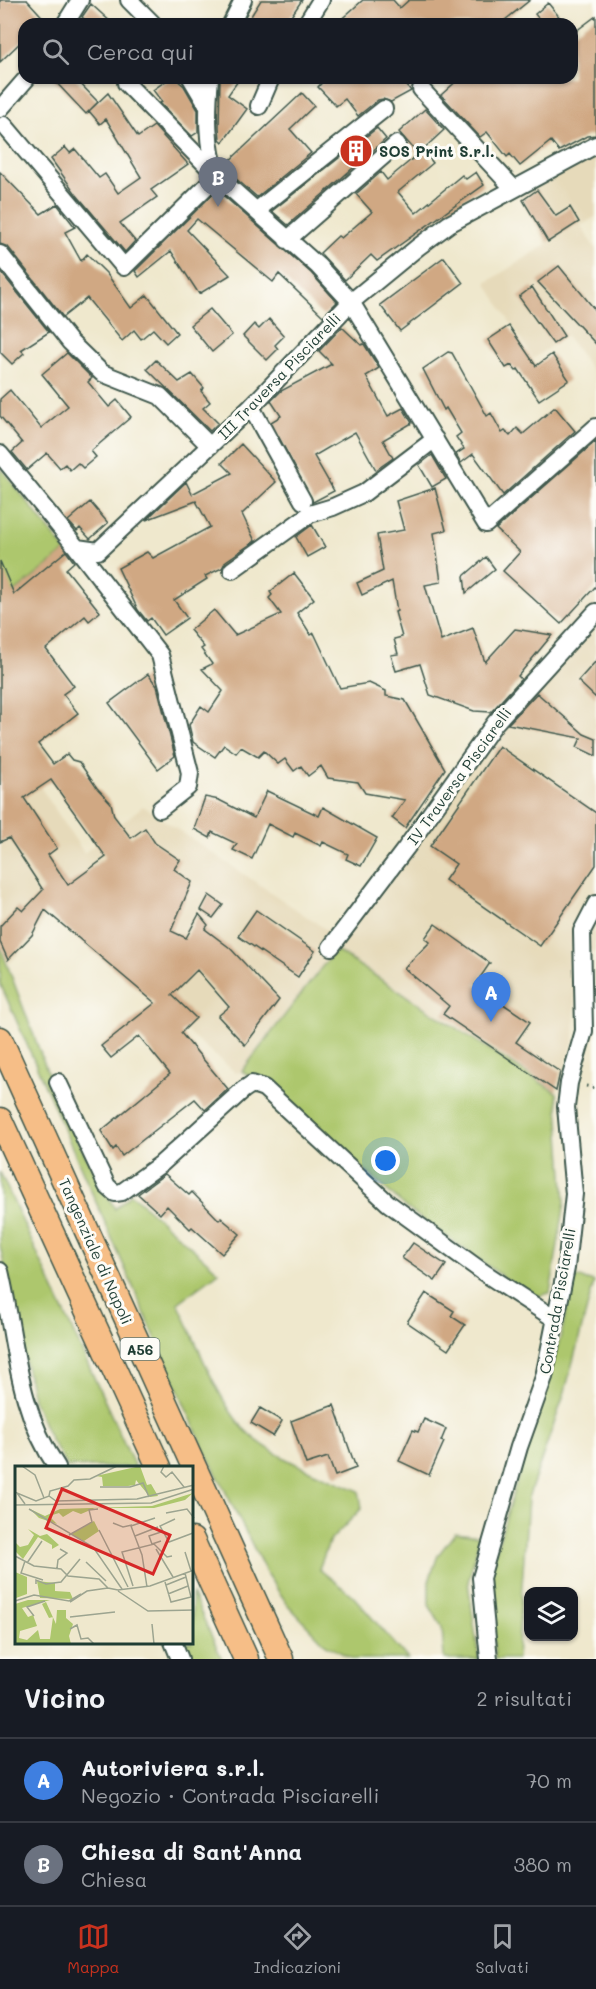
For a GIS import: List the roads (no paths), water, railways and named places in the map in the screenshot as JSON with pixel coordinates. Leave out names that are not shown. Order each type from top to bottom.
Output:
[{"type":"highway","name":"Tangenziale di Napoli","points":[[0,1039],[194,1466]]},
{"type":"highway","name":"A56","points":[[0,1120],[159,1466]]},
{"type":"highway","name":"Tangenziale di Napoli","points":[[194,1467],[281,1659]]},
{"type":"highway","points":[[194,1544],[246,1659]]},
{"type":"street","points":[[68,18],[80,0]]},
{"type":"street","points":[[129,0],[147,18]]},
{"type":"street","points":[[234,18],[243,0]]},
{"type":"street","points":[[310,18],[321,0]]},
{"type":"street","points":[[23,84],[2,117],[124,267],[217,176]]},
{"type":"street","points":[[128,84],[217,176],[318,266],[351,302],[486,524],[496,518],[596,427]]},
{"type":"street","points":[[195,84],[207,105]]},
{"type":"street","points":[[209,84],[207,105],[211,159],[217,176]]},
{"type":"street","points":[[259,106],[268,84]]},
{"type":"street","points":[[421,89],[514,189]]},
{"type":"street","points":[[256,211],[384,109]]},
{"type":"street","points":[[287,240],[398,144]]},
{"type":"street","name":"III Traversa Pisciarelli","points":[[77,548],[98,551],[108,545],[251,407],[351,302],[449,224],[596,145]]},
{"type":"street","points":[[0,254],[70,342],[102,373],[160,396],[210,446]]},
{"type":"street","points":[[251,407],[303,501]]},
{"type":"street","points":[[232,570],[310,514],[333,507],[364,493],[435,439]]},
{"type":"street","points":[[0,454],[160,655],[190,773],[188,787],[160,809]]},
{"type":"street","name":"IV Traversa Pisciarelli","points":[[331,947],[406,848],[495,723],[596,612]]},
{"type":"street","name":"Contrada Pisciarelli","points":[[489,1659],[482,1578],[519,1447],[544,1377],[566,1268],[574,1194],[566,1107],[569,1083],[584,1031],[582,931],[596,904]]},
{"type":"street","points":[[58,1082],[107,1186],[115,1193],[122,1192],[161,1164],[243,1090],[252,1084],[264,1088],[388,1203],[483,1272],[555,1319]]},
{"type":"street","points":[[0,1271],[23,1396],[34,1426],[56,1466]]},
{"type":"street","points":[[174,1644],[180,1659]]},
{"type":"place","name":"SOS Print S.r.l.","points":[[356,151]]},
{"type":"place","name":"Chiesa di Sant'Anna","points":[[218,207]]},
{"type":"place","name":"Autoriviera s.r.l.","points":[[491,1022]]}]
